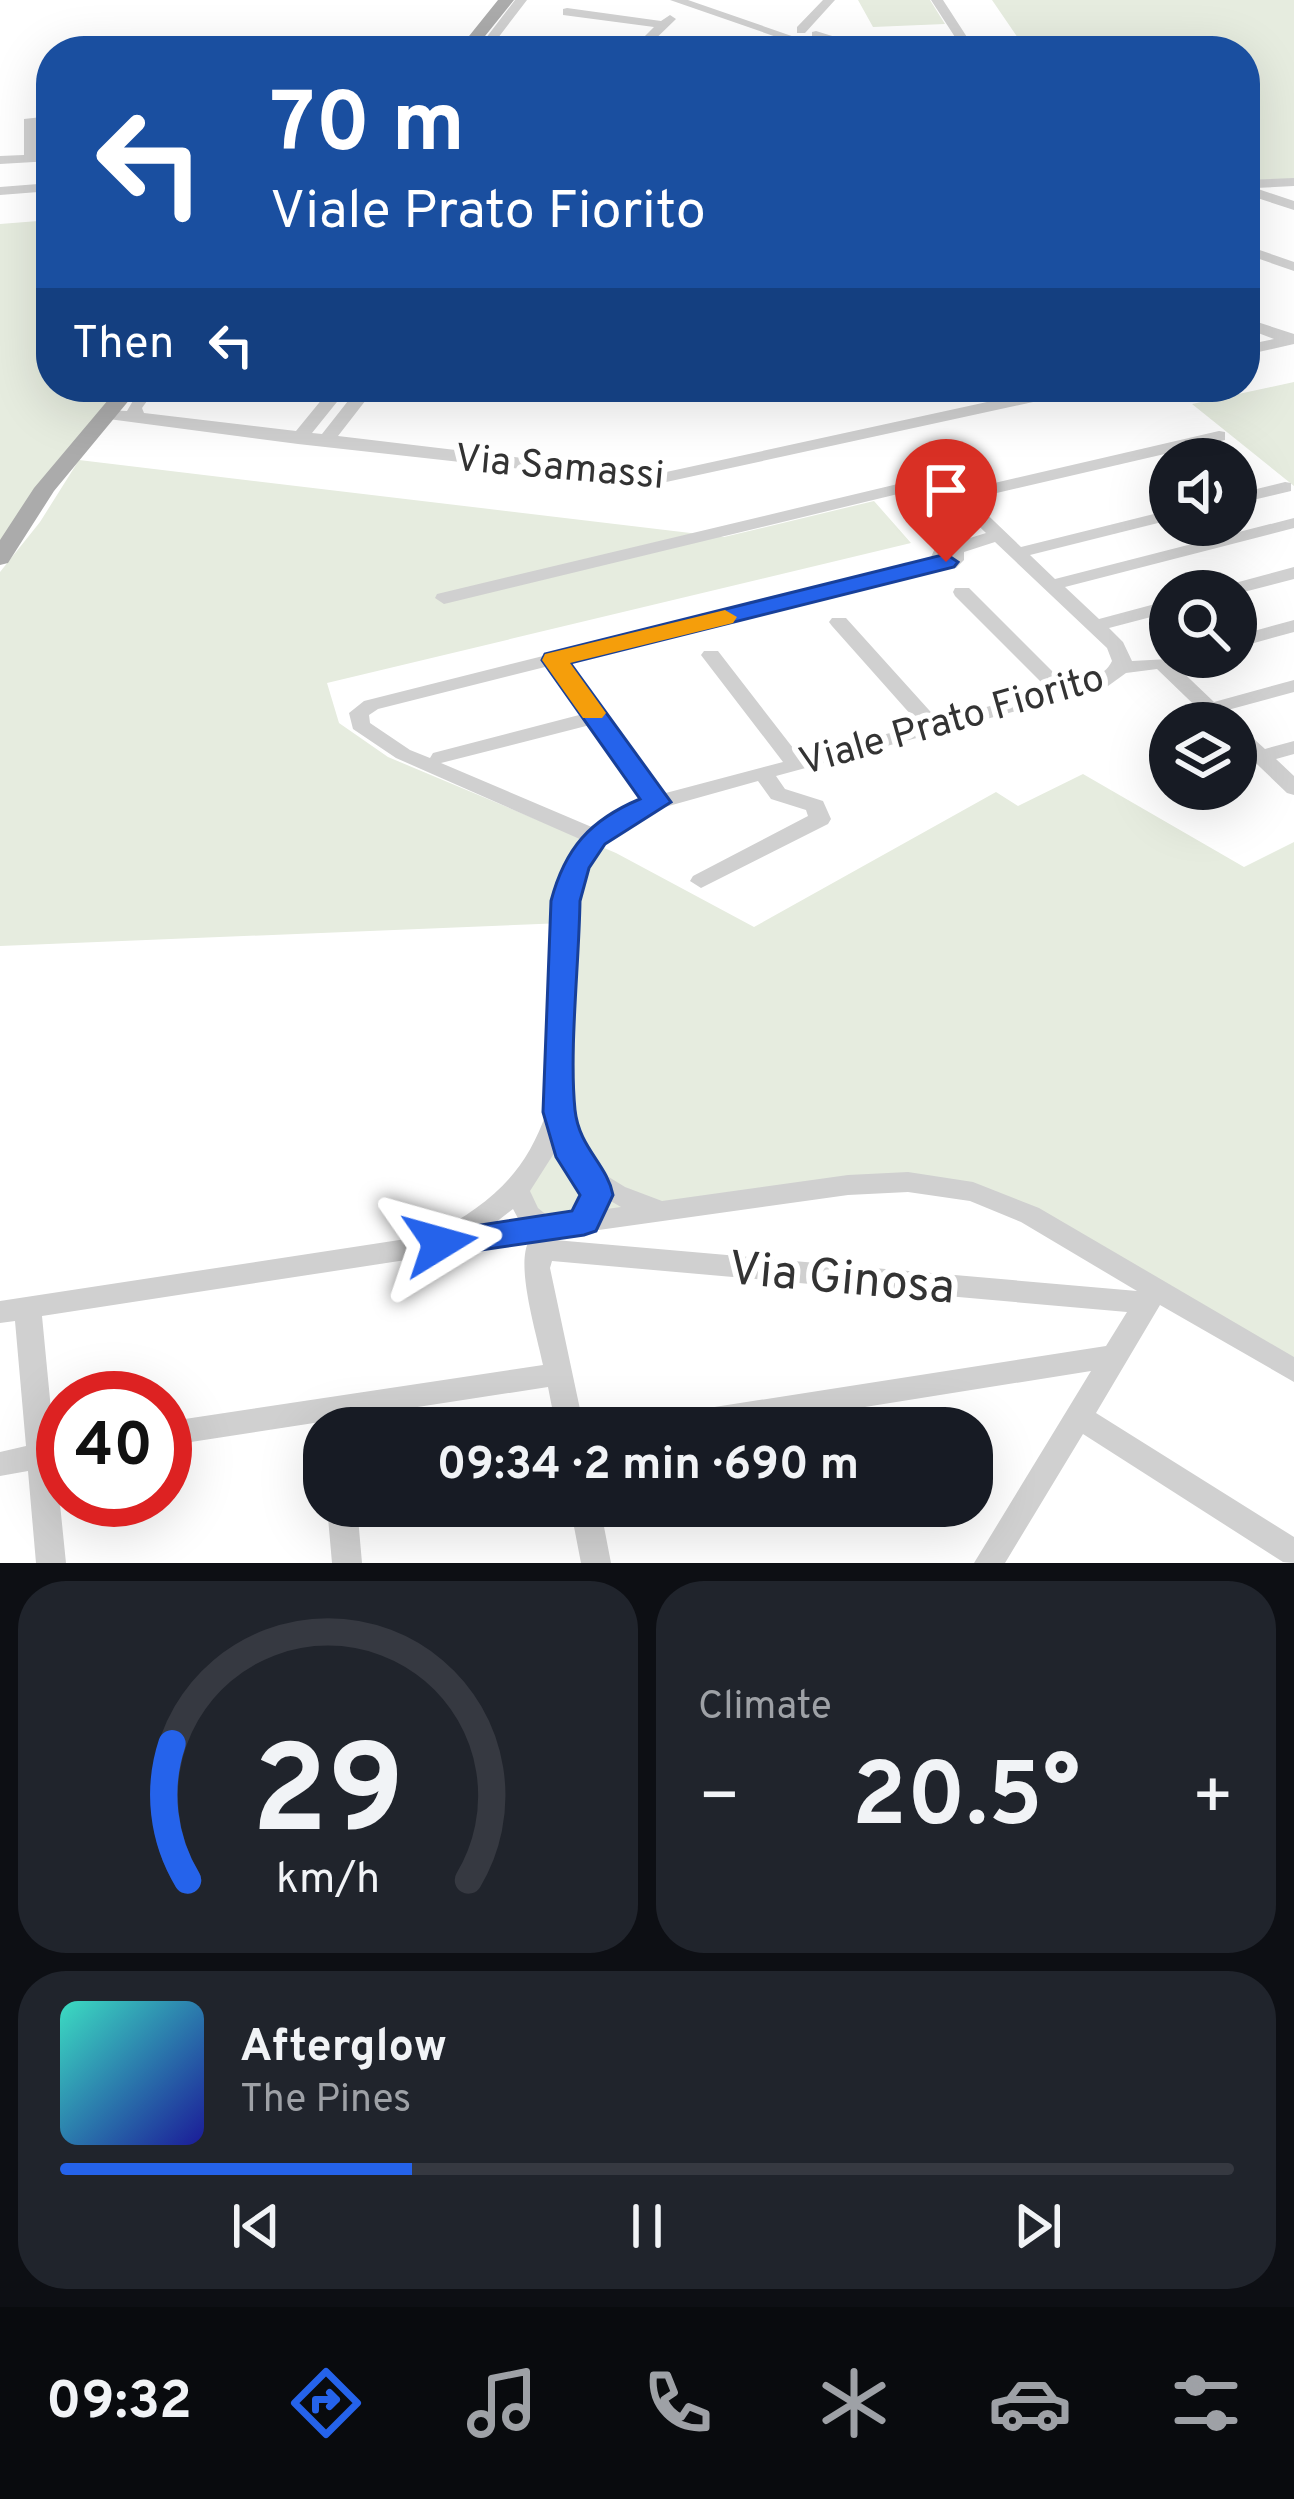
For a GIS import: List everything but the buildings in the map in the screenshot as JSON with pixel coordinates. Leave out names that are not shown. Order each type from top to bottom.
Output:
[{"type":"main road","points":[[477,36],[506,0]]},
{"type":"main road","points":[[0,558],[39,496],[117,402]]},
{"type":"street","points":[[493,36],[520,0]]},
{"type":"street","points":[[796,36],[829,0]]},
{"type":"street","points":[[937,0],[960,36]]},
{"type":"street","points":[[697,2],[782,36]]},
{"type":"street","points":[[652,36],[697,2]]},
{"type":"street","points":[[669,36],[697,2]]},
{"type":"street","points":[[567,12],[663,25]]},
{"type":"street","points":[[32,158],[28,116],[36,117]]},
{"type":"street","points":[[0,160],[36,158]]},
{"type":"street","points":[[1260,185],[1294,185]]},
{"type":"street","points":[[0,191],[36,188]]},
{"type":"street","points":[[1260,193],[1294,206]]},
{"type":"street","points":[[1260,254],[1294,266]]},
{"type":"street","points":[[1260,328],[1292,339]]},
{"type":"street","points":[[1260,346],[1292,339]]},
{"type":"street","points":[[137,402],[137,417]]},
{"type":"street","points":[[298,439],[329,402]]},
{"type":"street","points":[[325,442],[356,402]]},
{"type":"street","name":"Via Samassi","points":[[107,414],[657,479],[1009,402]]},
{"type":"street","points":[[444,598],[906,488],[940,488],[958,497],[1219,436]]},
{"type":"street","points":[[1257,494],[1285,487]]},
{"type":"street","name":"Viale Prato Fiorito","points":[[595,837],[618,819],[657,802],[1104,681],[1120,668],[1118,647],[958,497]]},
{"type":"street","points":[[1017,553],[1149,520]]},
{"type":"street","points":[[1052,585],[1294,524]]},
{"type":"street","points":[[440,1243],[518,1192],[543,1157],[559,1112],[566,901],[574,868],[595,837],[403,754],[357,719],[367,706],[947,555],[998,536]]},
{"type":"street","points":[[1257,583],[1294,573]]},
{"type":"street","points":[[962,592],[1062,692]]},
{"type":"street","points":[[1096,626],[1149,612]]},
{"type":"street","points":[[839,622],[933,728]]},
{"type":"street","points":[[1257,636],[1294,626]]},
{"type":"street","points":[[712,655],[796,765]]},
{"type":"street","points":[[554,660],[657,802]]},
{"type":"street","points":[[1120,668],[1149,664]]},
{"type":"street","points":[[1187,678],[1206,702]]},
{"type":"street","points":[[1253,702],[1294,686]]},
{"type":"street","points":[[440,757],[596,718]]},
{"type":"street","points":[[1261,757],[1294,747]]},
{"type":"street","points":[[1257,753],[1294,788]]},
{"type":"street","points":[[700,881],[820,819],[814,806],[778,794],[763,774]]},
{"type":"street","points":[[559,1112],[572,1157],[594,1184],[661,1211]]},
{"type":"street","points":[[584,1222],[596,1198],[594,1184]]},
{"type":"street","points":[[36,1392],[14,1309],[440,1243],[541,1239],[584,1222],[862,1184],[945,1186],[989,1197],[1030,1215],[1152,1295],[1294,1371]]},
{"type":"street","points":[[518,1192],[541,1239],[538,1274],[566,1407]]},
{"type":"street","name":"Via Ginosa","points":[[541,1239],[1152,1295]]},
{"type":"street","points":[[989,1563],[1152,1295]]},
{"type":"street","points":[[790,1407],[1114,1356]]},
{"type":"street","points":[[387,1407],[559,1374]]},
{"type":"street","points":[[1079,1417],[1294,1553]]},
{"type":"street","points":[[192,1431],[303,1420]]},
{"type":"street","points":[[0,1464],[36,1456]]},
{"type":"street","points":[[51,1527],[51,1563]]},
{"type":"street","points":[[344,1527],[347,1563]]},
{"type":"street","points":[[589,1527],[596,1563]]},
{"type":"shaded area","points":[[858,0],[930,0],[945,24],[873,27]]},
{"type":"shaded area","points":[[992,0],[1294,0],[1294,181],[1260,182],[1260,36],[1017,36]]},
{"type":"shaded area","points":[[36,221],[36,402],[108,402],[0,543],[0,224]]},
{"type":"shaded area","points":[[1294,382],[1294,486],[1257,456],[1257,438],[1234,438],[1192,404],[1260,402],[1260,389]]},
{"type":"shaded area","points":[[79,460],[724,537],[874,501],[911,543],[327,683],[339,723],[388,757],[616,853],[754,927],[996,792],[1018,806],[1083,774],[1244,867],[1294,842],[1294,1371],[1055,1228],[915,1183],[544,1228],[523,1187],[559,1111],[564,923],[0,946],[0,572],[40,522]]},
{"type":"slow traffic","points":[[592,713],[554,660],[725,617]]},
{"type":"route","points":[[440,1243],[584,1222],[596,1195],[594,1184],[572,1157],[559,1112],[566,901],[574,868],[595,837],[618,819],[657,802],[554,660],[946,562]]}]
